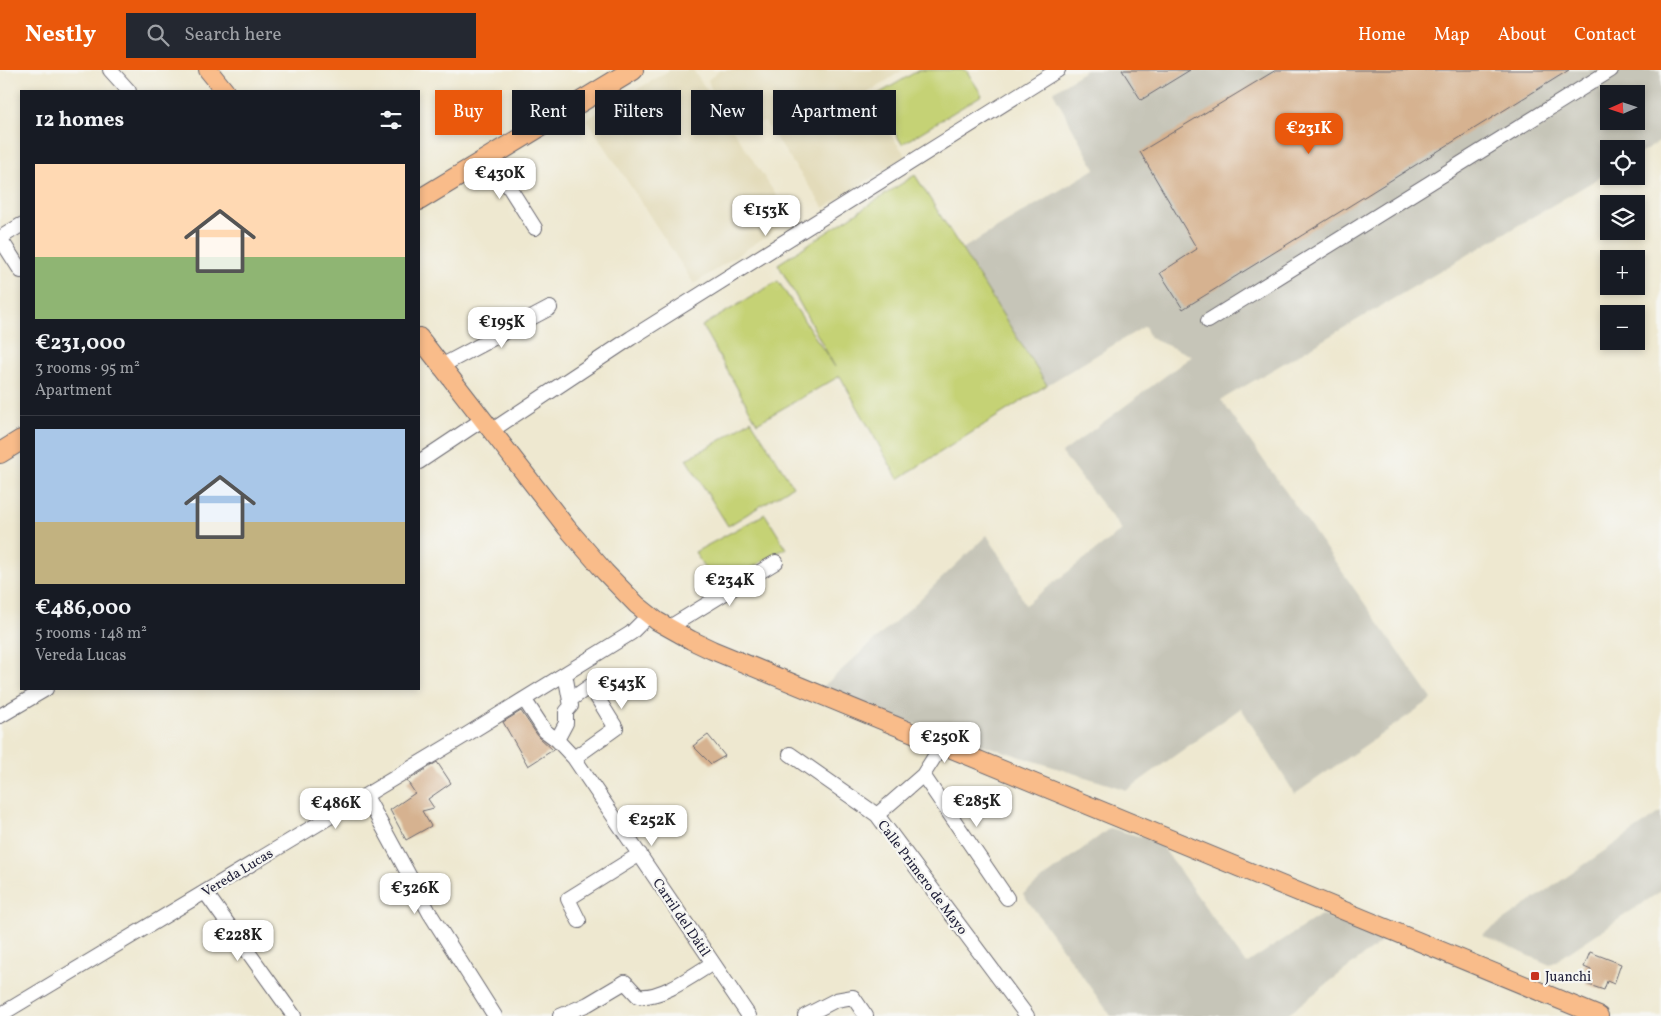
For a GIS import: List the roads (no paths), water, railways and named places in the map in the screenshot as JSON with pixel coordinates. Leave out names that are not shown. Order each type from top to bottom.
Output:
[{"type":"highway","points":[[420,199],[633,70]]},
{"type":"highway","points":[[0,453],[20,441]]},
{"type":"main road","points":[[208,70],[222,90]]},
{"type":"main road","points":[[420,338],[567,528],[605,572],[649,615],[668,628],[712,650],[1599,1016]]},
{"type":"street","points":[[110,70],[128,90]]},
{"type":"street","points":[[420,461],[487,426],[631,338],[1058,70]]},
{"type":"street","points":[[1208,321],[1611,70]]},
{"type":"street","points":[[490,157],[535,228]]},
{"type":"street","points":[[20,226],[0,238],[20,269]]},
{"type":"street","points":[[441,366],[550,308]]},
{"type":"street","points":[[668,628],[776,562]]},
{"type":"street","name":"Vereda Lucas","points":[[0,1015],[366,796],[565,674],[631,633],[649,615]]},
{"type":"street","points":[[557,740],[566,723],[566,712],[571,706],[565,674]]},
{"type":"street","points":[[570,700],[590,686],[616,728],[574,758]]},
{"type":"street","points":[[0,716],[44,690]]},
{"type":"street","name":"Carril del Dátil","points":[[524,699],[545,731],[557,740],[574,758],[749,1016]]},
{"type":"street","name":"Calle Primero de Mayo","points":[[942,745],[923,775],[876,815],[1027,1016]]},
{"type":"street","points":[[790,754],[876,815]]},
{"type":"street","points":[[923,775],[1007,898]]},
{"type":"street","points":[[366,796],[429,912],[495,1016]]},
{"type":"street","points":[[579,921],[568,899],[640,854]]},
{"type":"street","points":[[205,892],[294,1016]]},
{"type":"street","points":[[560,1016],[588,1004],[625,982],[638,996],[646,997],[661,993],[713,963]]},
{"type":"street","points":[[805,1016],[836,1000],[853,997],[866,1016]]},
{"type":"place","name":"Juanchi","points":[[1535,976]]}]
